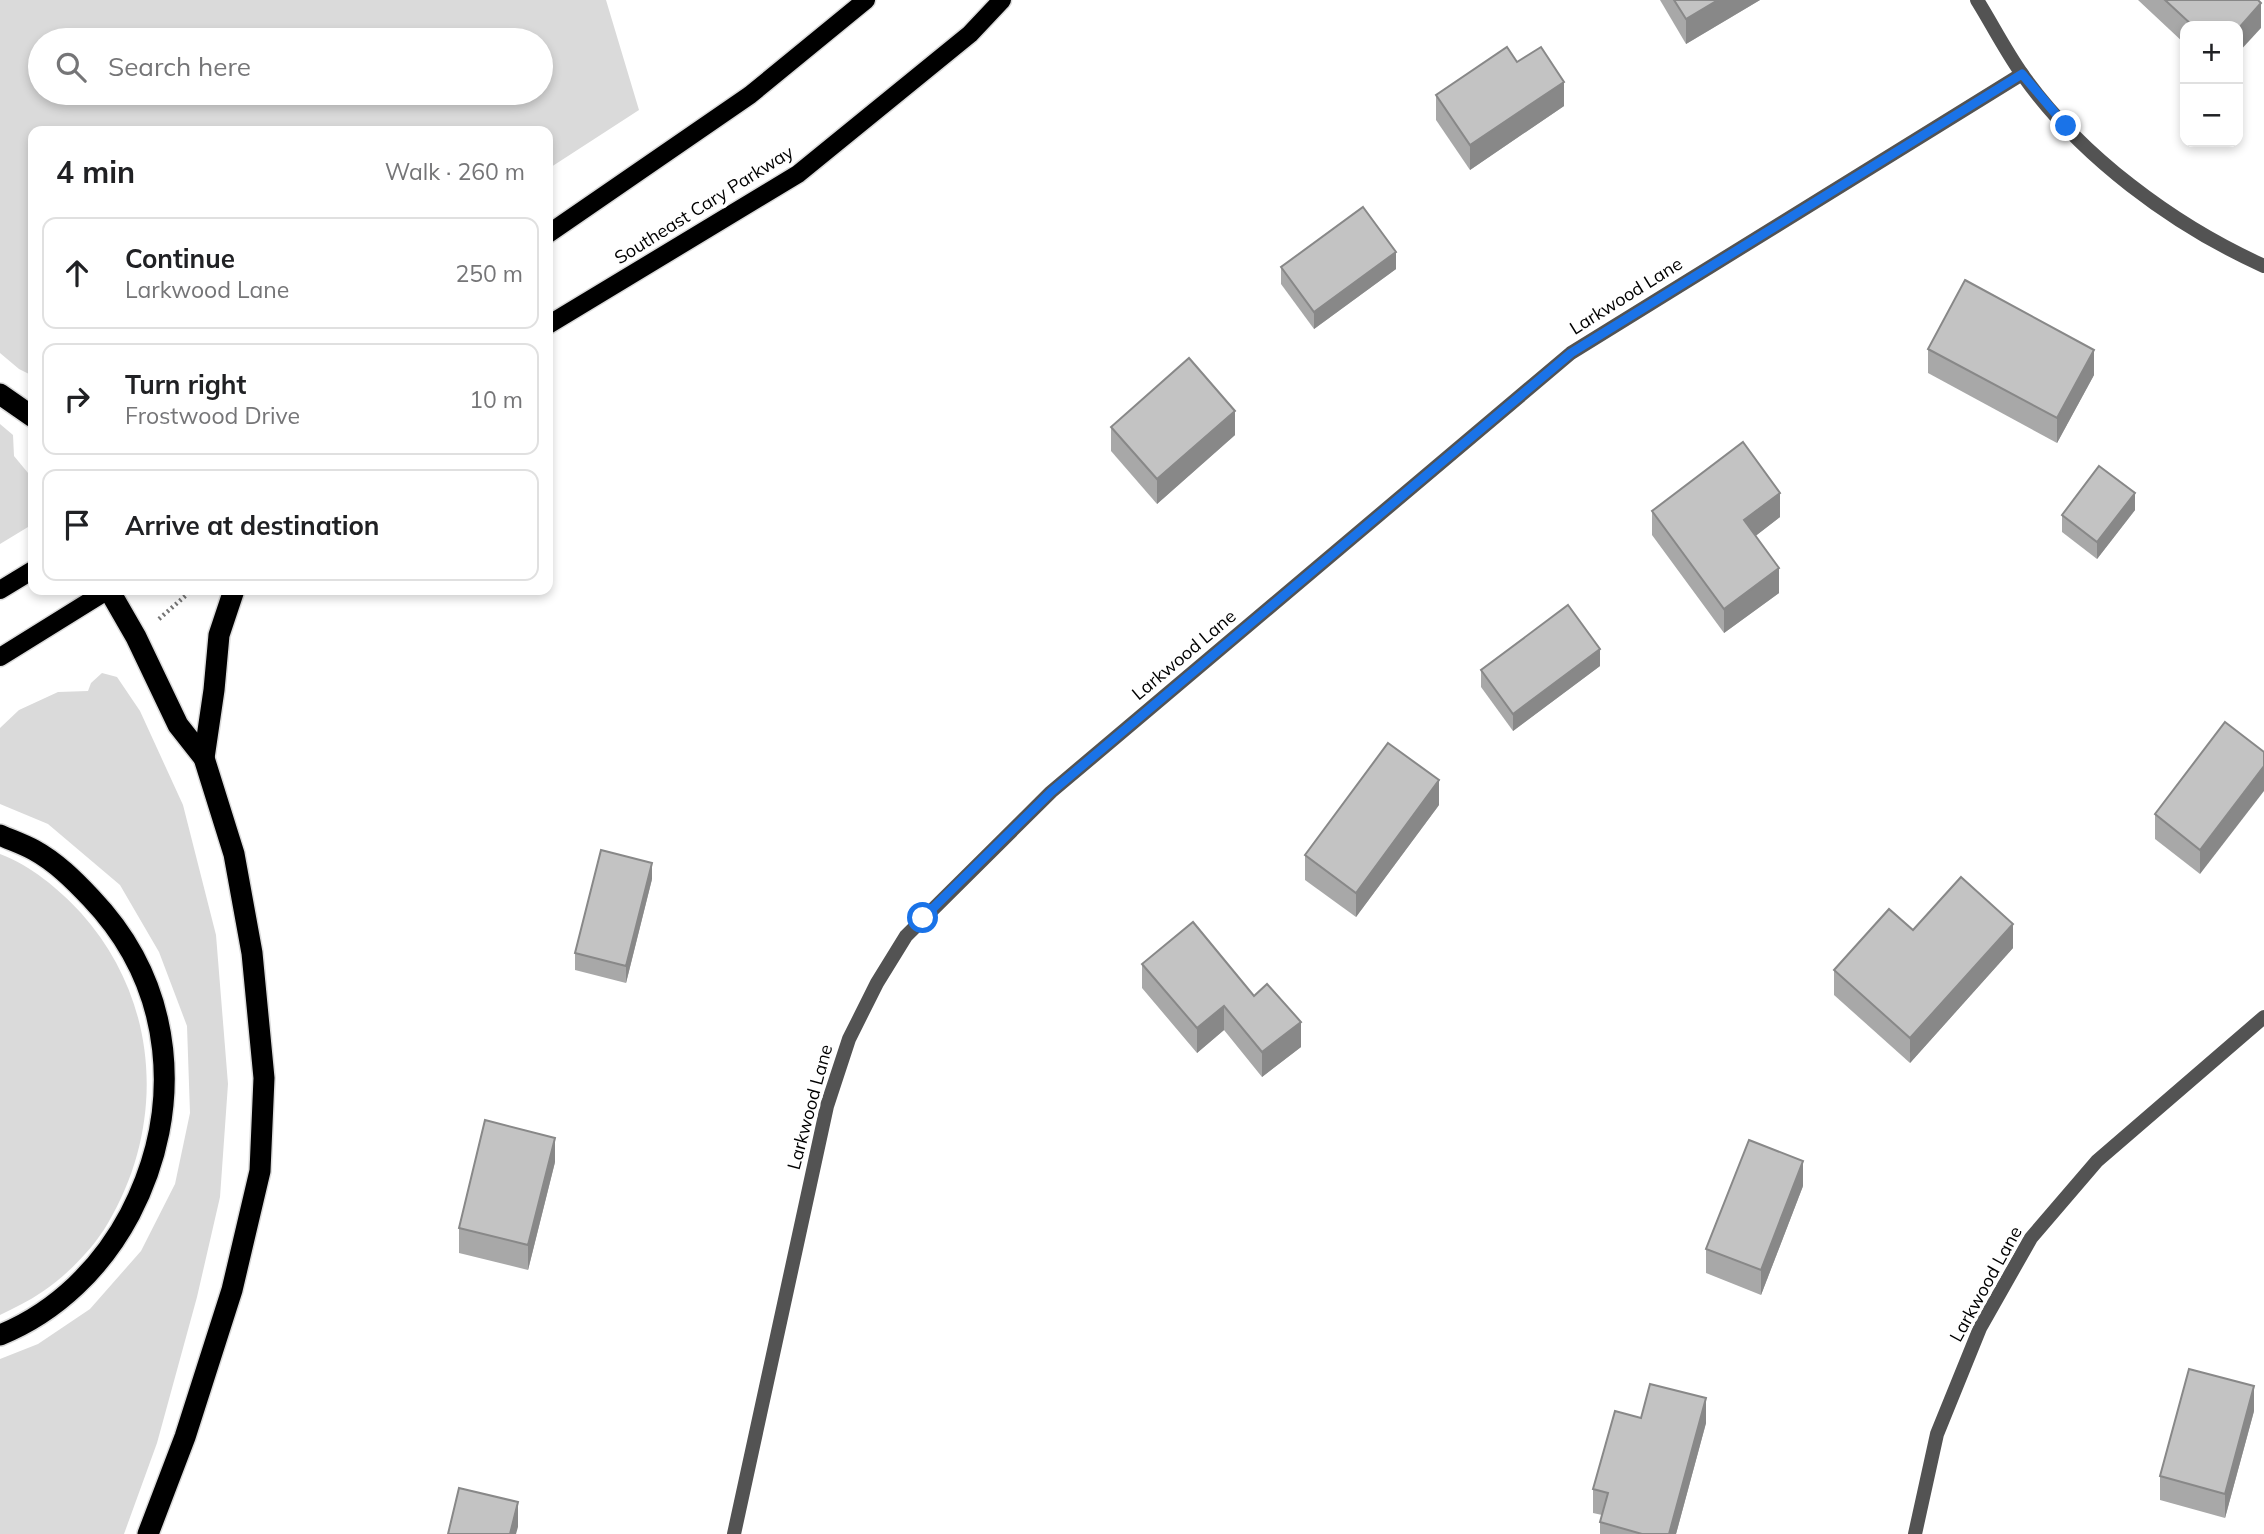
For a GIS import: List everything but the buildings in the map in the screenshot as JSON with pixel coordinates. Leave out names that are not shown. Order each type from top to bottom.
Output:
[{"type":"highway","points":[[0,394],[28,414]]},
{"type":"highway","points":[[112,595],[136,637],[178,725],[204,758],[234,854],[252,953],[264,1078],[260,1171],[232,1290],[185,1437],[148,1534]]},
{"type":"highway","points":[[204,758],[219,635],[232,595]]},
{"type":"highway","points":[[0,835],[34,850],[71,876],[113,924],[133,954],[159,1021],[165,1088],[153,1159],[141,1192],[109,1248],[88,1275],[66,1295],[0,1335]]},
{"type":"main road","points":[[553,231],[750,95],[866,0]]},
{"type":"main road","name":"Southeast Cary Parkway","points":[[553,322],[798,174],[971,34],[1002,0]]},
{"type":"main road","points":[[0,590],[28,573]]},
{"type":"main road","points":[[0,657],[101,595]]},
{"type":"street","points":[[1977,0],[2022,74],[2066,126],[2122,180],[2179,220],[2264,266]]},
{"type":"street","name":"Larkwood Lane","points":[[734,1534],[827,1106],[849,1039],[877,983],[906,936],[1051,792],[1571,353],[2022,74]]},
{"type":"street","name":"Larkwood Lane","points":[[1915,1534],[1937,1434],[1980,1328],[2031,1238],[2096,1161],[2264,1017]]},
{"type":"path","points":[[158,620],[186,595]]},
{"type":"shaded area","points":[[0,0],[606,0],[639,110],[553,166],[553,126],[28,126],[28,374],[0,353]]},
{"type":"shaded area","points":[[0,424],[13,435],[14,456],[28,473],[28,527],[0,544]]},
{"type":"shaded area","points":[[102,673],[117,677],[140,711],[183,805],[216,935],[228,1084],[220,1197],[197,1297],[157,1443],[124,1534],[0,1534],[0,1359],[38,1344],[90,1309],[141,1251],[175,1184],[190,1113],[187,1026],[159,952],[120,885],[48,824],[0,804],[0,728],[19,710],[58,692],[88,691],[91,683]]},
{"type":"shaded area","points":[[0,854],[22,864],[54,887],[81,913],[107,947],[126,984],[139,1023],[146,1063],[146,1104],[140,1145],[127,1185],[102,1233],[60,1278],[37,1295],[0,1315]]},
{"type":"route","points":[[923,918],[1051,792],[1571,353],[2022,74],[2066,126]]}]
